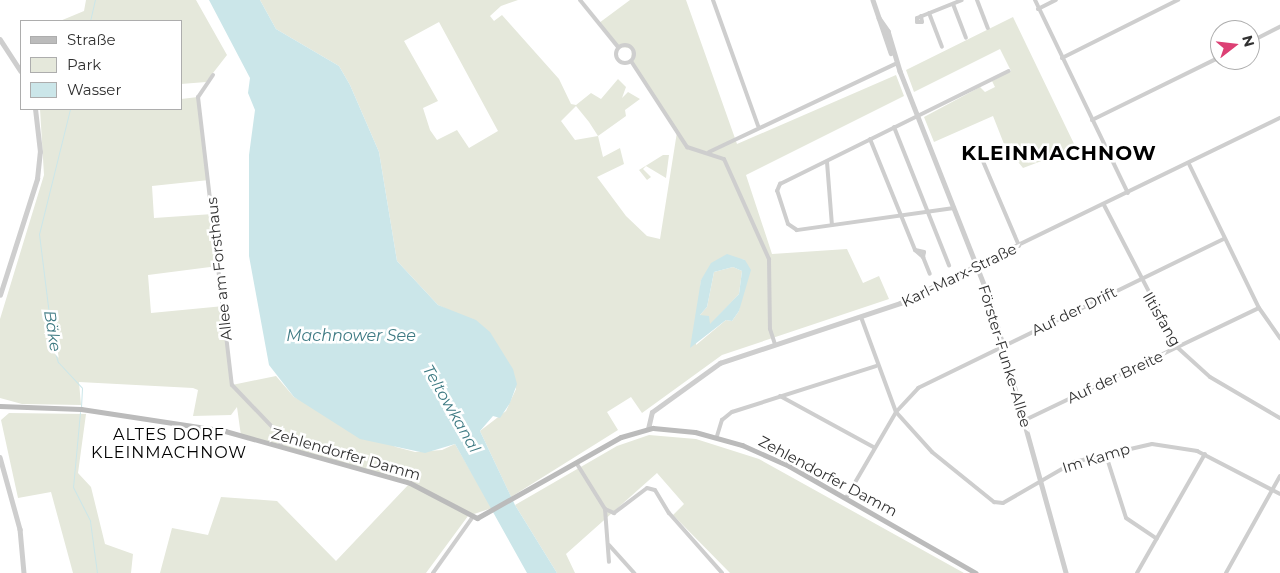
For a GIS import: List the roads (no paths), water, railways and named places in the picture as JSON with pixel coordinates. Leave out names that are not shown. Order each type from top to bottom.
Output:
[{"type":"main road","name":"Zehlendorfer Damm","points":[[0,406],[72,408],[187,423],[410,483],[472,518],[490,514],[615,440],[648,429],[717,436],[789,466],[976,573]]},
{"type":"street","points":[[580,0],[618,47],[632,48],[631,61],[684,143],[724,159],[766,250],[775,344]]},
{"type":"street","points":[[713,0],[758,126]]},
{"type":"street","name":"Förster-Funke-Allee","points":[[873,0],[885,42],[896,61],[977,265],[1004,345],[1025,420],[1037,479],[1066,573]]},
{"type":"street","points":[[922,16],[962,0]]},
{"type":"street","points":[[977,0],[988,28]]},
{"type":"street","points":[[1035,0],[1128,193]]},
{"type":"street","points":[[1038,9],[1056,0]]},
{"type":"street","points":[[1062,58],[1178,0]]},
{"type":"street","points":[[953,4],[966,38]]},
{"type":"street","points":[[929,13],[942,46]]},
{"type":"street","points":[[1260,37],[1280,27]]},
{"type":"street","points":[[0,39],[20,70]]},
{"type":"street","points":[[618,47],[616,59],[631,61]]},
{"type":"street","points":[[709,152],[758,126],[896,61]]},
{"type":"street","points":[[1092,120],[1210,62]]},
{"type":"street","points":[[954,208],[928,213],[792,229],[777,191],[780,184],[1010,71]]},
{"type":"street","name":"Allee am Forsthaus","points":[[213,75],[198,97],[232,385],[279,434],[281,447]]},
{"type":"street","points":[[0,295],[37,179],[40,152],[35,110]]},
{"type":"street","name":"Karl-Marx-Straße","points":[[648,429],[652,412],[704,372],[775,344],[861,317],[907,300],[1280,120]]},
{"type":"street","points":[[894,127],[949,265]]},
{"type":"street","points":[[870,139],[915,250],[924,252],[923,257],[930,274]]},
{"type":"street","points":[[979,152],[1019,246]]},
{"type":"street","points":[[827,162],[832,225]]},
{"type":"street","points":[[1189,164],[1258,308],[1280,338]]},
{"type":"street","name":"Iltisfang","points":[[1104,206],[1140,280],[1178,348],[1210,377],[1280,418]]},
{"type":"street","name":"Auf der Drift","points":[[846,498],[896,412],[926,383],[1224,238]]},
{"type":"street","name":"Auf der Breite","points":[[1025,420],[1258,308]]},
{"type":"street","points":[[861,317],[876,366],[896,412]]},
{"type":"street","points":[[717,436],[728,414],[876,366]]},
{"type":"street","points":[[780,396],[875,448]]},
{"type":"street","name":"Im Kamp","points":[[896,412],[932,452],[1000,504],[1037,479],[1105,452],[1152,444],[1205,454],[1280,494]]},
{"type":"street","points":[[1105,452],[1126,518],[1157,539]]},
{"type":"street","points":[[1137,573],[1205,454]]},
{"type":"street","points":[[0,457],[20,529],[24,573]]},
{"type":"street","points":[[577,464],[605,509],[609,562]]},
{"type":"street","points":[[1226,573],[1280,476]]},
{"type":"street","points":[[605,509],[614,513],[647,488],[655,490],[669,513],[722,573]]},
{"type":"street","points":[[433,573],[472,518]]},
{"type":"street","points":[[609,545],[634,573]]},
{"type":"street","points":[[437,567],[441,573]]},
{"type":"water","name":"Machnower See","points":[[209,0],[260,0],[276,29],[339,66],[350,85],[379,152],[397,261],[438,305],[476,320],[490,332],[513,369],[517,384],[510,403],[500,418],[493,416],[480,431],[515,505],[557,573],[527,573],[455,444],[425,453],[360,439],[294,397],[269,365],[249,256],[249,155],[255,110],[248,93],[250,78]]},
{"type":"water","points":[[727,254],[745,260],[751,270],[739,311],[732,321],[726,320],[690,348],[701,280],[711,263]],"holes":[[[733,267],[742,271],[739,294],[710,324],[709,316],[700,315],[707,307],[714,272]]]},
{"type":"waterway","name":"Bäke","points":[[90,20],[95,0]]},
{"type":"waterway","name":"Bäke","points":[[70,110],[39,234],[53,346],[58,362],[82,388],[81,408]]},
{"type":"waterway","name":"Bäke","points":[[80,412],[73,487],[90,521],[97,573]]},
{"type":"district","name":"KLEINMACHNOW","points":[[1059,153]]},
{"type":"district","name":"ALTES DORF KLEINMACHNOW","points":[[169,444]]},
{"type":"water label","name":"Teltowkanal","points":[[451,409]]}]
